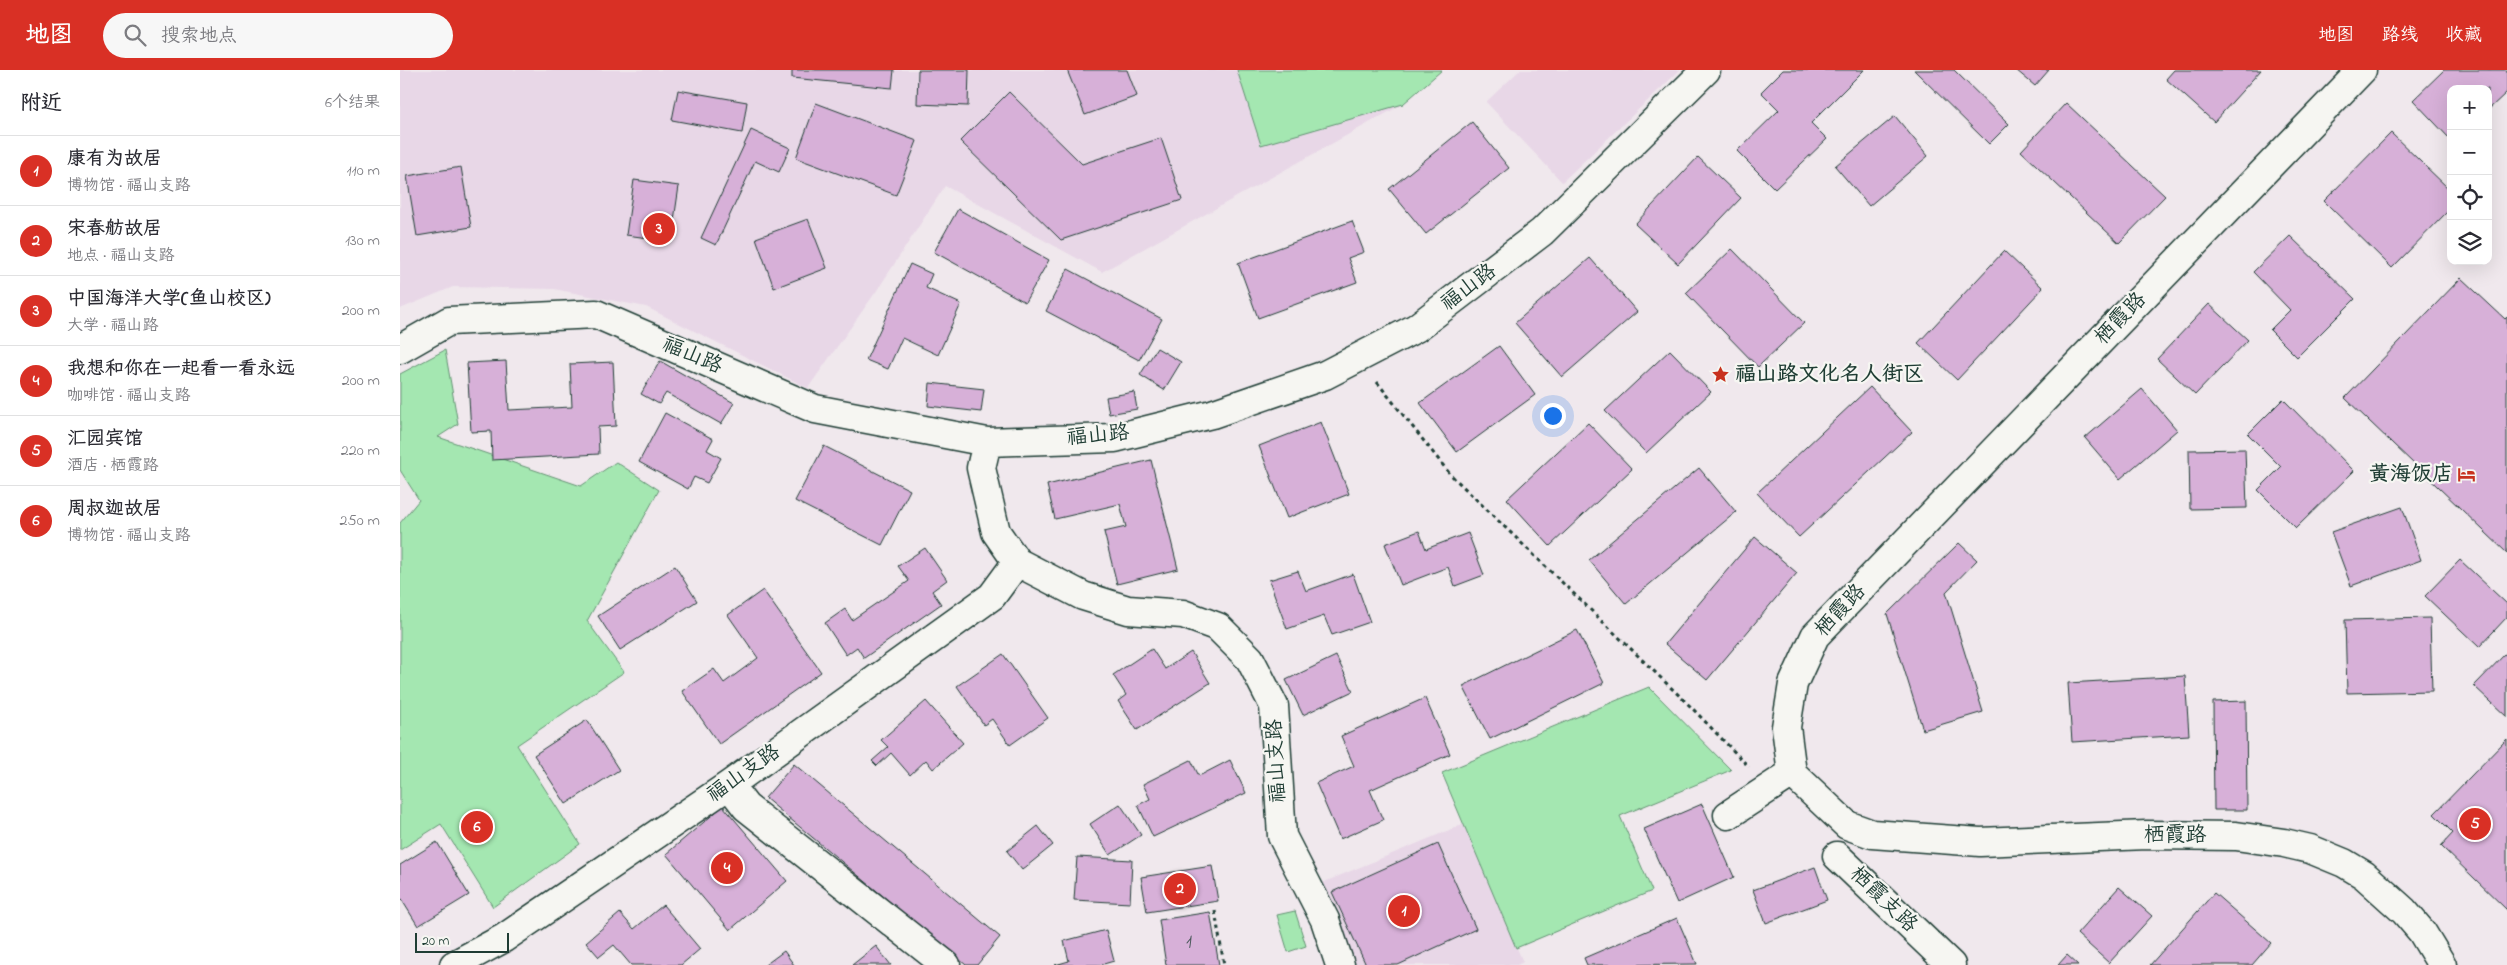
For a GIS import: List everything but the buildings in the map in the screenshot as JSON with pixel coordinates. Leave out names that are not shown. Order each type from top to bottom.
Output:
[{"type":"street","name":"福山路","points":[[400,349],[449,321],[596,314],[815,409],[987,442],[1115,438],[1212,414],[1325,375],[1416,328],[1542,232],[1706,70]]},
{"type":"street","name":"栖霞路","points":[[2362,70],[1815,636],[1793,684],[1780,781],[1847,825],[1872,834],[1980,842],[2147,836],[2236,836],[2310,850],[2344,863],[2364,875],[2404,911],[2422,932],[2442,965]]},
{"type":"street","name":"福山支路","points":[[987,442],[981,468],[996,532],[1017,562],[1083,596],[1128,610],[1184,614],[1218,626],[1250,659],[1274,706],[1282,836],[1325,920],[1340,965]]},
{"type":"street","name":"福山支路","points":[[454,965],[504,938],[729,785],[992,596],[1017,562]]},
{"type":"street","points":[[1728,815],[1780,781]]},
{"type":"street","points":[[729,785],[746,807],[946,965]]},
{"type":"street","name":"栖霞支路","points":[[1837,856],[1951,965]]},
{"type":"path","points":[[1358,358],[1450,474],[1692,707],[1780,781]]},
{"type":"path","points":[[1216,911],[1224,965]]},
{"type":"shaded area","points":[[400,70],[1442,70],[1403,104],[1102,272],[945,186],[880,286],[808,388],[646,307],[554,289],[453,287],[400,309]]},
{"type":"shaded area","points":[[1520,70],[1680,70],[1562,182],[1486,102]]},
{"type":"shaded area","points":[[1464,824],[1523,962],[1517,965],[1351,965],[1317,885]]},
{"type":"green space","points":[[1237,70],[1442,70],[1403,104],[1261,145]]},
{"type":"green space","points":[[445,350],[458,424],[438,437],[581,486],[616,462],[659,490],[587,621],[624,672],[517,745],[580,844],[493,907],[441,824],[400,850],[400,523],[419,500],[400,470],[400,374]]},
{"type":"green space","points":[[1649,687],[1731,770],[1620,816],[1652,891],[1516,948],[1442,773]]},
{"type":"green space","points":[[1295,911],[1306,946],[1288,952],[1277,915]]},
{"type":"place","name":"中国海洋大学(鱼山校区)","points":[[659,229]]},
{"type":"place","name":"福山路文化名人街区","points":[[1721,375]]},
{"type":"place","name":"黄海饭店","points":[[2467,475]]},
{"type":"place","name":"汇园宾馆","points":[[2475,824]]},
{"type":"place","name":"周叔迦故居","points":[[477,827]]},
{"type":"place","name":"我想和你在一起看一看永远","points":[[727,868]]},
{"type":"place","name":"宋春舫故居","points":[[1180,889]]},
{"type":"place","name":"康有为故居","points":[[1404,911]]}]
